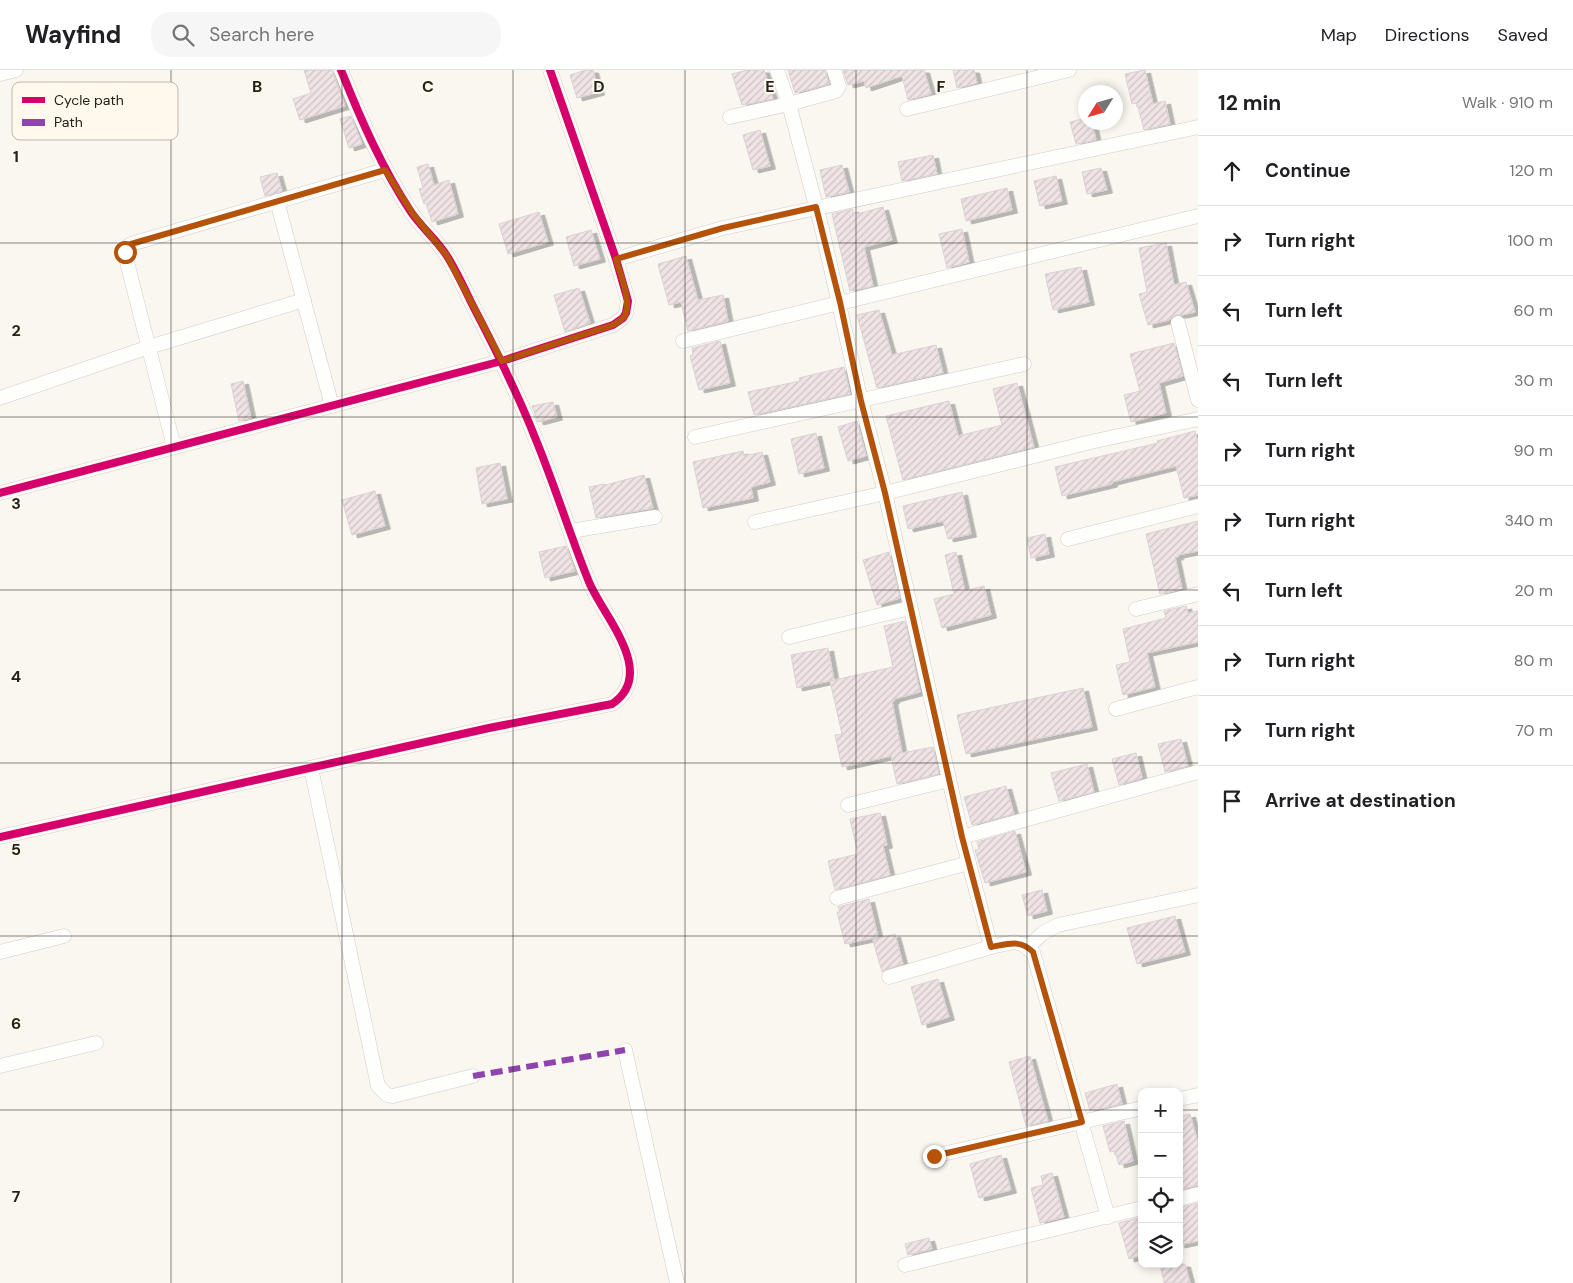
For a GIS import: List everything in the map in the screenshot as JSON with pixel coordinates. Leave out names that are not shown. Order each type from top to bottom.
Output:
[{"type":"street","points":[[0,74],[16,70]]},
{"type":"street","points":[[0,837],[489,728],[612,704],[619,700],[626,691],[630,677],[630,664],[626,650],[589,584],[536,438],[502,361],[447,256],[413,214],[385,170],[355,106],[342,70]]},
{"type":"street","points":[[0,493],[502,361],[613,325],[623,318],[628,301],[616,259],[550,70]]},
{"type":"street","points":[[777,70],[789,104],[840,302],[861,401],[885,493],[962,837],[991,947]]},
{"type":"street","points":[[730,117],[789,104],[836,90],[839,86],[834,70]]},
{"type":"street","points":[[907,109],[1018,76],[1069,70]]},
{"type":"street","points":[[616,259],[723,228],[1198,127]]},
{"type":"street","points":[[174,447],[126,258],[127,247],[131,244],[385,170]]},
{"type":"street","points":[[277,201],[332,406]]},
{"type":"street","points":[[684,341],[1198,216]]},
{"type":"street","points":[[0,398],[149,347],[304,300]]},
{"type":"street","points":[[1178,323],[1198,400]]},
{"type":"street","points":[[695,437],[1024,364]]},
{"type":"street","points":[[755,522],[885,493],[1094,441],[1198,419]]},
{"type":"street","points":[[1068,539],[1198,506]]},
{"type":"street","points":[[570,530],[655,517]]},
{"type":"street","points":[[1136,609],[1198,594]]},
{"type":"street","points":[[790,637],[910,608]]},
{"type":"street","points":[[1116,709],[1198,687]]},
{"type":"street","points":[[311,768],[378,1086],[386,1095],[393,1096],[472,1076]]},
{"type":"street","points":[[962,837],[1198,772]]},
{"type":"street","points":[[848,805],[949,780]]},
{"type":"street","points":[[837,898],[969,863]]},
{"type":"street","points":[[1028,947],[1043,933],[1058,925],[1198,894]]},
{"type":"street","points":[[0,952],[64,936]]},
{"type":"street","points":[[889,977],[1014,942],[1028,947],[1033,952],[1037,960],[1108,1217]]},
{"type":"street","points":[[0,1066],[96,1043]]},
{"type":"street","points":[[625,1050],[678,1283]]},
{"type":"street","points":[[1183,1098],[1198,1095]]},
{"type":"street","points":[[934,1156],[1138,1109]]},
{"type":"street","points":[[1183,1198],[1198,1194]]},
{"type":"street","points":[[905,1265],[1138,1209]]},
{"type":"building","points":[[304,70],[332,70],[345,106],[300,120],[293,99],[311,93]]},
{"type":"building","points":[[593,70],[599,92],[577,98],[570,75]]},
{"type":"building","points":[[747,70],[764,70],[773,99],[742,105],[732,74]]},
{"type":"building","points":[[788,70],[825,70],[829,84],[795,93]]},
{"type":"building","points":[[843,70],[924,70],[931,94],[908,100],[902,76],[866,88],[864,81],[848,85]]},
{"type":"building","points":[[953,70],[974,70],[977,83],[957,88]]},
{"type":"building","points":[[1145,70],[1153,104],[1165,101],[1170,124],[1144,130],[1137,103],[1132,104],[1125,74]]},
{"type":"building","points":[[351,116],[362,144],[349,148],[340,119]]},
{"type":"building","points":[[1078,120],[1078,130],[1094,130],[1096,140],[1076,144],[1070,122]]},
{"type":"building","points":[[760,130],[770,166],[753,170],[743,135]]},
{"type":"building","points":[[933,155],[937,174],[902,181],[898,162]]},
{"type":"building","points":[[428,164],[434,185],[449,180],[458,214],[432,222],[419,189],[423,188],[417,167]]},
{"type":"building","points":[[842,165],[849,192],[826,197],[820,170]]},
{"type":"building","points":[[1101,168],[1107,190],[1087,194],[1082,172]]},
{"type":"building","points":[[277,173],[282,191],[265,196],[260,177]]},
{"type":"building","points":[[1056,176],[1062,201],[1040,206],[1034,181]]},
{"type":"building","points":[[1007,188],[1012,210],[966,221],[961,199]]},
{"type":"building","points":[[883,207],[892,240],[864,247],[873,286],[850,291],[832,214],[853,209],[853,213],[856,212],[857,214]]},
{"type":"building","points":[[539,212],[548,242],[508,254],[499,224]]},
{"type":"building","points":[[962,229],[969,262],[947,268],[939,234]]},
{"type":"building","points":[[591,230],[600,259],[574,266],[566,237]]},
{"type":"building","points":[[1166,243],[1174,285],[1186,282],[1195,312],[1175,315],[1169,320],[1148,325],[1139,294],[1147,292],[1139,248]]},
{"type":"building","points":[[686,256],[698,300],[723,295],[728,321],[688,331],[681,302],[669,305],[658,264]]},
{"type":"building","points":[[1081,267],[1089,302],[1053,310],[1045,274]]},
{"type":"building","points":[[579,288],[590,323],[565,332],[554,295]]},
{"type":"building","points":[[879,310],[892,355],[936,345],[943,373],[877,388],[857,315]]},
{"type":"building","points":[[720,341],[730,383],[699,390],[690,356],[693,355],[692,348]]},
{"type":"building","points":[[1174,343],[1183,376],[1159,383],[1166,413],[1131,422],[1124,395],[1140,391],[1130,354]]},
{"type":"building","points":[[844,367],[850,394],[754,415],[748,392],[800,381],[799,378]]},
{"type":"building","points":[[243,381],[251,418],[239,421],[231,384]]},
{"type":"building","points":[[1017,383],[1034,447],[903,480],[886,416],[949,401],[958,436],[1002,425],[993,389]]},
{"type":"building","points":[[553,402],[557,417],[538,422],[532,406]]},
{"type":"building","points":[[857,421],[866,456],[848,461],[838,427]]},
{"type":"building","points":[[1195,431],[1198,444],[1198,495],[1184,498],[1176,466],[1062,496],[1055,467],[1158,443],[1157,441]]},
{"type":"building","points":[[816,433],[824,468],[799,474],[791,439]]},
{"type":"building","points":[[743,451],[744,456],[762,452],[770,482],[751,487],[753,498],[703,508],[693,462]]},
{"type":"building","points":[[500,463],[507,499],[482,504],[476,468]]},
{"type":"building","points":[[644,475],[653,508],[596,518],[589,487]]},
{"type":"building","points":[[375,491],[385,526],[352,535],[342,500]]},
{"type":"building","points":[[962,492],[971,534],[948,539],[943,521],[908,529],[903,506]]},
{"type":"building","points":[[1198,521],[1198,551],[1175,557],[1182,589],[1160,594],[1146,534]]},
{"type":"building","points":[[1045,534],[1049,554],[1031,558],[1027,538]]},
{"type":"building","points":[[566,546],[575,571],[545,578],[539,552]]},
{"type":"building","points":[[889,552],[900,598],[877,605],[863,560]]},
{"type":"building","points":[[956,552],[965,591],[984,586],[991,615],[942,628],[934,599],[954,594],[945,555]]},
{"type":"building","points":[[1186,606],[1188,613],[1198,611],[1198,642],[1147,653],[1155,687],[1123,695],[1116,665],[1130,662],[1123,629],[1166,618],[1164,611]]},
{"type":"building","points":[[905,621],[920,692],[892,701],[902,753],[933,747],[939,774],[897,784],[891,756],[842,767],[835,735],[842,734],[830,681],[893,667],[884,626]]},
{"type":"building","points":[[828,648],[834,680],[797,688],[791,655]]},
{"type":"building","points":[[1083,688],[1092,727],[966,754],[957,715]]},
{"type":"building","points":[[1181,739],[1188,766],[1165,772],[1158,744]]},
{"type":"building","points":[[1136,753],[1142,778],[1119,785],[1112,759]]},
{"type":"building","points":[[1087,764],[1094,792],[1059,801],[1051,773]]},
{"type":"building","points":[[1006,786],[1014,814],[972,825],[964,797]]},
{"type":"building","points":[[880,813],[887,845],[883,846],[890,875],[835,890],[828,861],[858,854],[850,819]]},
{"type":"building","points":[[1015,831],[1026,872],[985,883],[975,850],[979,849],[977,842]]},
{"type":"building","points":[[1042,890],[1047,911],[1028,916],[1022,895]]},
{"type":"building","points":[[869,899],[878,937],[845,944],[837,912],[840,912],[838,907]]},
{"type":"building","points":[[1175,916],[1185,952],[1137,964],[1127,928]]},
{"type":"building","points":[[895,934],[903,964],[882,972],[873,940]]},
{"type":"building","points":[[938,979],[949,1017],[922,1025],[911,987]]},
{"type":"building","points":[[1030,1056],[1048,1121],[1026,1126],[1009,1062]]},
{"type":"building","points":[[1117,1084],[1122,1104],[1090,1111],[1085,1093]]},
{"type":"building","points":[[1190,1114],[1198,1143],[1198,1185],[1183,1189],[1183,1133],[1183,1116]]},
{"type":"building","points":[[1124,1121],[1133,1161],[1119,1165],[1115,1151],[1110,1152],[1103,1126]]},
{"type":"building","points":[[1001,1155],[1011,1190],[979,1198],[970,1164]]},
{"type":"building","points":[[1052,1173],[1064,1217],[1040,1223],[1031,1188],[1043,1185],[1041,1176]]},
{"type":"building","points":[[1198,1203],[1198,1241],[1183,1244],[1183,1223],[1183,1207]]},
{"type":"building","points":[[1138,1218],[1138,1256],[1129,1259],[1119,1223]]},
{"type":"building","points":[[929,1238],[932,1249],[908,1255],[905,1244]]},
{"type":"building","points":[[1183,1264],[1185,1264],[1190,1283],[1164,1283],[1161,1268],[1183,1268]]},
{"type":"marked path","points":[[473,1076],[625,1050]]},
{"type":"cycle path","points":[[0,837],[489,728],[612,704],[625,691],[630,677],[629,661],[623,644],[589,582],[543,457],[514,389],[451,262],[411,212],[381,161],[341,70]]},
{"type":"cycle path","points":[[0,493],[502,361],[613,325],[623,318],[628,301],[616,259],[550,70]]},
{"type":"route","points":[[125,252],[131,244],[385,170],[413,214],[447,256],[502,361],[613,325],[623,318],[628,301],[616,259],[723,228],[816,207],[840,302],[861,401],[885,493],[962,837],[991,947],[1014,942],[1028,947],[1033,952],[1037,960],[1082,1122],[934,1156]]}]
